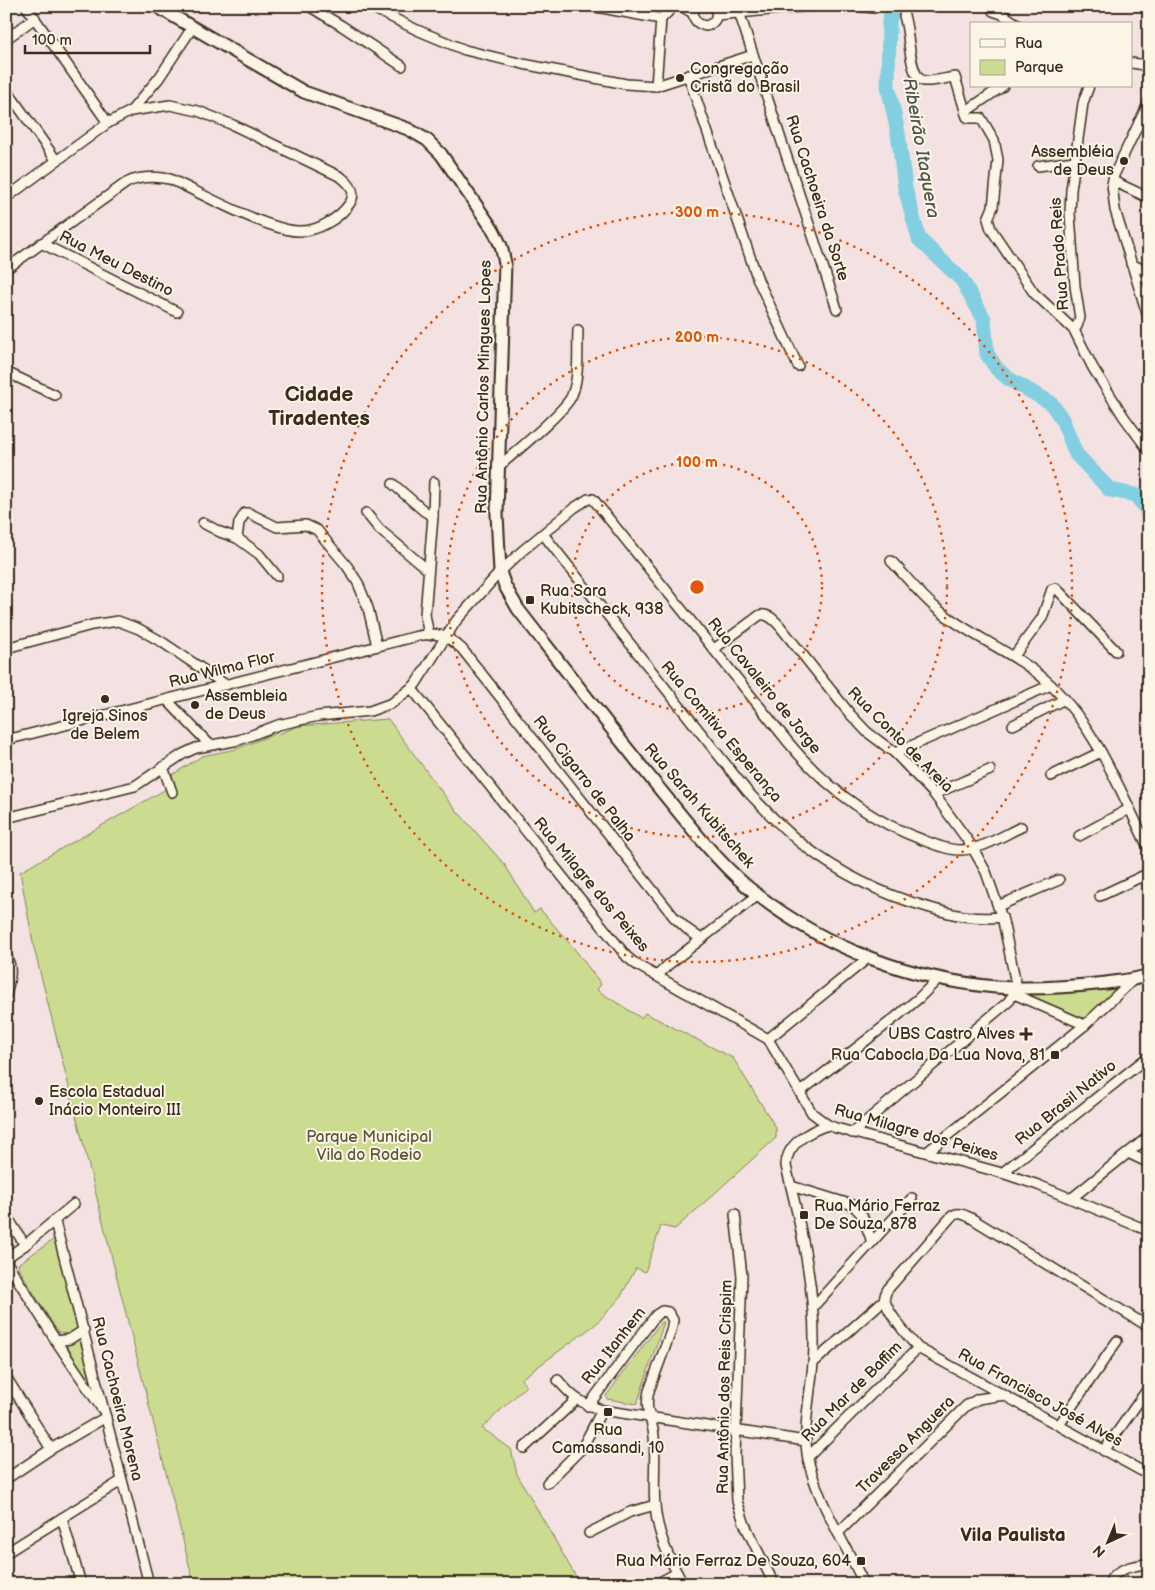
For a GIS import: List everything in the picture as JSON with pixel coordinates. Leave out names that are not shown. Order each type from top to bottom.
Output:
[{"type":"street","points":[[26,6],[108,123]]},
{"type":"street","points":[[309,6],[402,66]]},
{"type":"street","points":[[369,6],[417,30],[465,50],[486,56],[626,84],[656,86],[753,55]]},
{"type":"street","points":[[592,6],[661,19]]},
{"type":"street","points":[[656,86],[661,19],[674,6]]},
{"type":"street","points":[[682,6],[695,9],[696,22],[706,26],[715,20],[715,11],[739,12],[813,6]]},
{"type":"street","points":[[858,6],[874,8]]},
{"type":"street","name":"Rua Antônio Carlos Mingues Lopes","points":[[158,7],[304,92],[408,129],[426,140],[441,154],[498,239],[505,263],[497,514],[500,572]]},
{"type":"street","points":[[994,11],[1014,22]]},
{"type":"street","name":"Rua Cachoeira da Sorte","points":[[739,12],[838,308]]},
{"type":"street","points":[[904,16],[908,25],[912,66],[919,78],[925,81],[955,77],[965,112],[969,118],[978,117],[984,121],[994,140],[998,160],[993,206],[988,220],[990,229],[1034,293],[1074,330],[1093,368],[1149,451]]},
{"type":"street","points":[[6,39],[35,18]]},
{"type":"street","points":[[131,111],[159,78],[192,28]]},
{"type":"street","points":[[1132,63],[1149,68]]},
{"type":"street","points":[[688,76],[758,280],[798,366]]},
{"type":"street","points":[[965,112],[1000,88]]},
{"type":"street","name":"Rua Prado Reis","points":[[1074,330],[1080,318],[1075,286],[1070,214],[1071,190],[1083,103],[1088,88]]},
{"type":"street","points":[[6,89],[56,160]]},
{"type":"street","points":[[1149,102],[1113,180],[1112,196],[1149,320]]},
{"type":"street","points":[[6,270],[126,183],[144,177],[158,176],[170,179],[249,217],[296,231],[309,231],[324,225],[335,218],[351,202],[353,195],[348,182],[342,177],[224,121],[198,111],[170,105],[131,111],[108,123],[7,197]]},
{"type":"street","points":[[1139,122],[1149,127]]},
{"type":"street","points":[[1038,166],[1074,161]]},
{"type":"street","points":[[1113,180],[1149,198]]},
{"type":"street","name":"Rua Meu Destino","points":[[42,243],[177,312]]},
{"type":"street","points":[[1131,264],[1149,272]]},
{"type":"street","points":[[498,467],[563,408],[572,396],[576,382],[578,330]]},
{"type":"street","points":[[6,372],[55,396]]},
{"type":"street","points":[[429,635],[425,614],[434,482]]},
{"type":"street","points":[[393,484],[424,511],[433,516]]},
{"type":"street","name":"Rua Cavaleiro de Jorge","points":[[6,818],[127,789],[189,751],[239,740],[278,725],[300,720],[370,711],[392,703],[412,688],[460,616],[500,572],[522,551],[583,502],[593,498],[800,757],[836,791],[885,824],[918,838],[958,850],[973,848]]},
{"type":"street","points":[[237,538],[239,523],[243,515],[247,513],[277,527],[306,525],[317,530],[347,566],[358,583],[368,608],[377,646]]},
{"type":"street","points":[[366,513],[380,530],[428,570]]},
{"type":"street","points":[[203,523],[237,538],[259,554],[277,576]]},
{"type":"street","name":"Rua Comitiva Esperança","points":[[543,534],[747,790],[780,825],[801,843],[848,876],[906,901],[968,917],[983,919],[1002,917]]},
{"type":"street","points":[[891,561],[935,607],[1014,656],[1051,685],[1065,699],[1085,724],[1101,752],[1149,849]]},
{"type":"street","name":"Rua Sarah Kubitschek","points":[[500,572],[508,592],[518,609],[636,761],[712,851],[758,895],[821,936],[868,958],[908,971],[938,979],[1016,992],[1081,986],[1134,979],[1149,975]]},
{"type":"street","points":[[1014,656],[1042,618],[1052,589],[1056,588],[1116,651]]},
{"type":"street","name":"Rua Conto de Areia","points":[[714,649],[760,615],[770,616],[850,714],[867,732],[895,753],[934,794],[973,848],[986,872],[1002,917],[1016,992]]},
{"type":"street","points":[[6,648],[92,625],[118,621],[162,642],[226,685]]},
{"type":"street","name":"Rua Wilma Flor","points":[[6,740],[377,646],[429,635],[446,636]]},
{"type":"street","name":"Rua Cigarro de Palha","points":[[446,636],[462,649],[674,917],[701,939]]},
{"type":"street","points":[[895,753],[1051,685]]},
{"type":"street","name":"Rua Milagre dos Peixes","points":[[412,688],[631,961],[768,1039],[812,1113],[828,1125],[1002,1173],[1072,1198],[1149,1231]]},
{"type":"street","points":[[1013,725],[1065,699]]},
{"type":"street","points":[[167,700],[210,745]]},
{"type":"street","points":[[1051,776],[1101,752]]},
{"type":"street","points":[[163,767],[172,792]]},
{"type":"street","points":[[934,794],[990,770]]},
{"type":"street","points":[[1079,836],[1129,809]]},
{"type":"street","points":[[973,848],[1021,826]]},
{"type":"street","points":[[1100,896],[1149,872]]},
{"type":"street","points":[[998,906],[1059,880]]},
{"type":"street","points":[[657,976],[668,965],[758,895]]},
{"type":"street","points":[[6,956],[10,961],[11,969],[6,995]]},
{"type":"street","points":[[768,1039],[868,958]]},
{"type":"street","points":[[800,1092],[896,1017],[938,979]]},
{"type":"street","points":[[927,1152],[1085,1024],[1134,979]]},
{"type":"street","points":[[852,1133],[1008,1002],[1016,992],[1085,1024]]},
{"type":"street","name":"Rua Brasil Nativo","points":[[1002,1173],[1149,1056]]},
{"type":"street","points":[[828,1125],[801,1139],[790,1149],[786,1157],[786,1166],[809,1276],[813,1307],[813,1363],[806,1441],[808,1457],[820,1498],[864,1584]]},
{"type":"street","points":[[1072,1198],[1149,1136]]},
{"type":"street","points":[[1128,1153],[1149,1163]]},
{"type":"street","points":[[791,1186],[853,1205],[862,1215],[872,1242]]},
{"type":"street","points":[[813,1307],[912,1198]]},
{"type":"street","points":[[6,1479],[106,1416],[56,1341],[6,1260],[55,1222],[74,1204]]},
{"type":"street","name":"Rua Antônio dos Reis Crispim","points":[[735,1214],[742,1276],[736,1431],[737,1501],[740,1512],[774,1584]]},
{"type":"street","points":[[813,1363],[884,1300],[888,1289],[950,1218],[957,1214],[972,1218],[1149,1327]]},
{"type":"street","points":[[6,1215],[25,1245]]},
{"type":"street","name":"Rua Cachoeira Morena","points":[[55,1222],[149,1584]]},
{"type":"street","points":[[884,1300],[892,1314],[918,1348]]},
{"type":"street","name":"Rua Itanhem","points":[[588,1406],[656,1315],[668,1312],[673,1320],[672,1331],[646,1401],[648,1417]]},
{"type":"street","points":[[56,1341],[70,1339],[84,1330]]},
{"type":"street","points":[[1059,1425],[1118,1341]]},
{"type":"street","name":"Rua Francisco José Alves","points":[[918,1348],[1148,1474]]},
{"type":"street","name":"Rua Mar de Baffim","points":[[808,1457],[918,1348]]},
{"type":"street","points":[[6,1377],[51,1449]]},
{"type":"street","points":[[558,1380],[576,1400],[602,1410],[806,1441]]},
{"type":"street","points":[[1104,1451],[1149,1387]]},
{"type":"street","name":"Travessa Anguera","points":[[838,1533],[966,1406],[978,1398],[1004,1394]]},
{"type":"street","points":[[524,1448],[576,1400]]},
{"type":"street","name":"Rua Itanhem","points":[[547,1483],[582,1448],[602,1410]]},
{"type":"street","points":[[648,1417],[654,1437],[655,1505],[660,1534],[683,1584]]},
{"type":"street","points":[[6,1553],[121,1481]]},
{"type":"street","points":[[589,1533],[630,1512],[655,1505]]},
{"type":"street","points":[[62,1518],[81,1584]]},
{"type":"street","points":[[1112,1584],[1111,1578],[1116,1573],[1138,1565],[1149,1564]]},
{"type":"street","points":[[656,1584],[677,1573]]},
{"type":"green space","name":"Parque Municipal Vila do Rodeio","points":[[388,719],[450,803],[505,865],[534,913],[540,909],[577,952],[601,984],[597,990],[641,1018],[645,1013],[733,1058],[776,1128],[776,1138],[675,1229],[661,1226],[645,1272],[636,1268],[620,1298],[596,1324],[521,1379],[526,1386],[482,1428],[511,1449],[517,1474],[580,1584],[194,1584],[34,948],[20,872],[175,784],[172,775],[202,756],[236,749],[299,726]]},
{"type":"green space","points":[[1121,986],[1084,1020],[1020,995]]},
{"type":"green space","points":[[56,1238],[80,1327],[66,1335],[57,1331],[18,1267],[19,1263]]},
{"type":"green space","points":[[661,1322],[664,1322],[637,1404],[607,1399],[606,1396]]},
{"type":"green space","points":[[83,1336],[95,1380],[90,1382],[65,1343]]},
{"type":"waterway","name":"Ribeirão Itaquera","points":[[893,6],[889,22],[888,86],[898,133],[905,188],[919,239],[962,280],[984,319],[987,354],[997,369],[1009,379],[1051,403],[1062,419],[1076,454],[1110,490],[1135,495],[1146,508],[1149,524]]},
{"type":"place","name":"Congregação Cristã do Brasil","points":[[680,78]]},
{"type":"place","name":"Assembléia de Deus","points":[[1124,161]]},
{"type":"place","name":"Rua Sara Kubitscheck, 938","points":[[530,600]]},
{"type":"place","name":"Igreja Sinos de Belem","points":[[105,699]]},
{"type":"place","name":"Assembleia de Deus","points":[[195,705]]},
{"type":"place","name":"UBS Castro Alves","points":[[1026,1034]]},
{"type":"place","name":"Rua Cabocla Da Lua Nova, 81","points":[[1055,1055]]},
{"type":"place","name":"Escola Estadual Inácio Monteiro III","points":[[39,1101]]},
{"type":"place","name":"Rua Mário Ferraz De Souza, 878","points":[[804,1215]]},
{"type":"place","name":"Rua Camassandi, 10","points":[[608,1412]]},
{"type":"place","name":"Rua Mário Ferraz De Souza, 604","points":[[861,1561]]},
{"type":"district","name":"Cidade Tiradentes","points":[[319,406]]},
{"type":"district","name":"Vila Paulista","points":[[1013,1535]]}]
